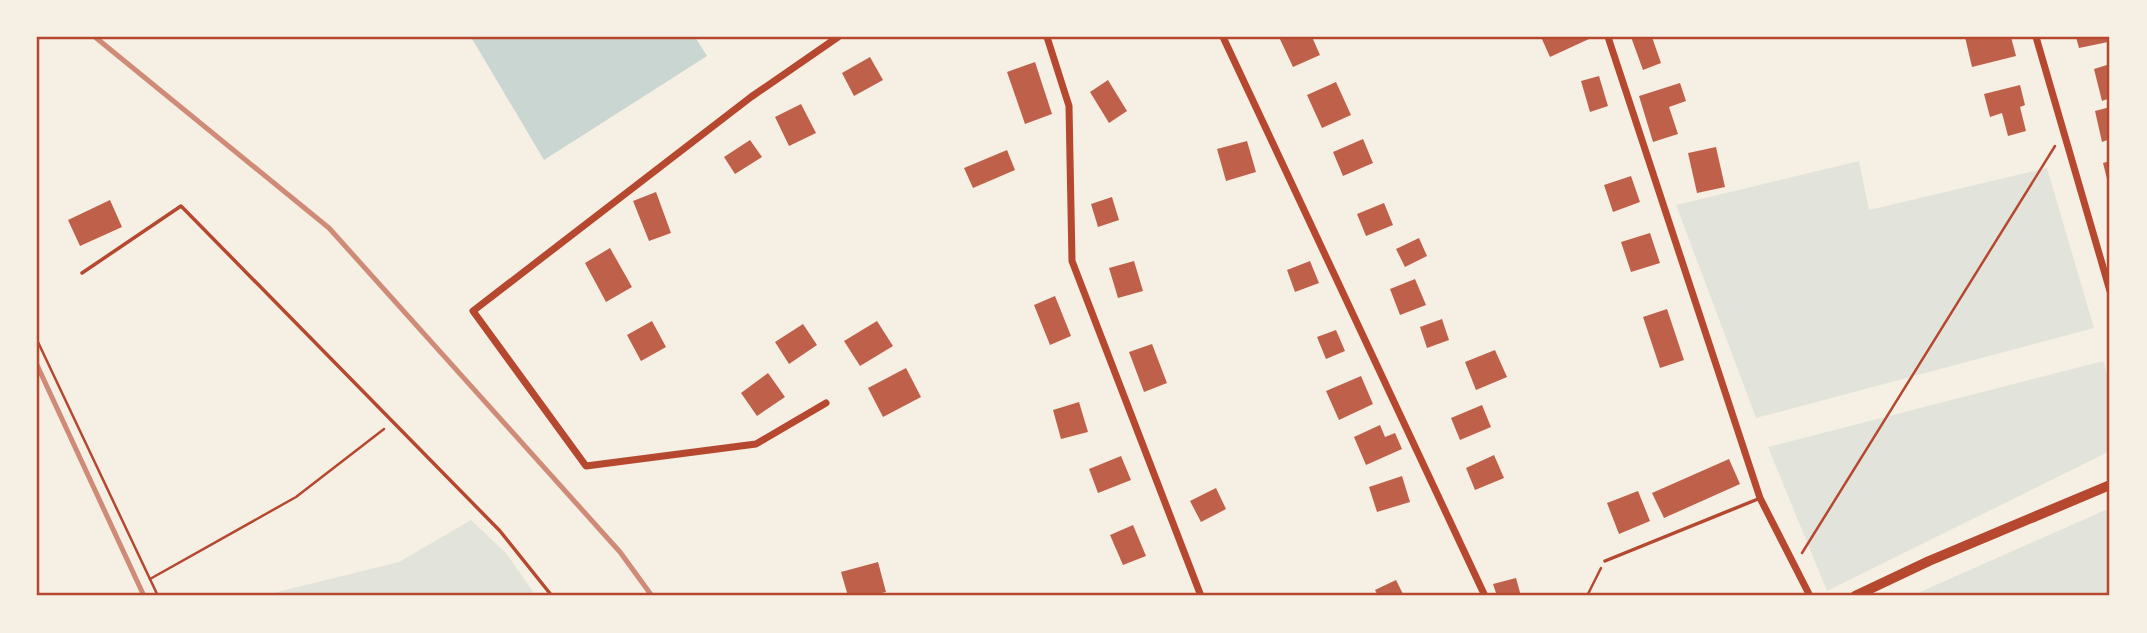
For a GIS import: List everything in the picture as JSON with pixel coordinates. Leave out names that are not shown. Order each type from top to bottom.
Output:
[{"type":"main road","points":[[1855,596],[1929,561],[2110,485]]},
{"type":"street","points":[[826,403],[756,444],[586,466],[472,312],[751,97],[838,37]]},
{"type":"street","points":[[1047,37],[1069,106],[1072,261],[1202,596]]},
{"type":"street","points":[[1223,37],[1485,596]]},
{"type":"street","points":[[1608,37],[1760,498],[1810,596]]},
{"type":"street","points":[[2036,37],[2110,291]]},
{"type":"lane","points":[[82,273],[181,206],[500,531],[552,596]]},
{"type":"lane","points":[[1605,561],[1760,498]]},
{"type":"path","points":[[1794,565],[2064,131]]},
{"type":"path","points":[[37,340],[158,596]]},
{"type":"path","points":[[150,579],[296,497],[393,422]]},
{"type":"path","points":[[1587,596],[1605,561]]},
{"type":"shaded area","points":[[471,37],[695,37],[707,56],[544,160]]},
{"type":"shaded area","points":[[1859,161],[1869,210],[2047,168],[2094,328],[1756,418],[1676,205]]},
{"type":"shaded area","points":[[2103,361],[2110,385],[2110,451],[1827,591],[1768,447]]},
{"type":"shaded area","points":[[2110,508],[2110,596],[1911,596]]},
{"type":"shaded area","points":[[471,520],[506,553],[536,596],[261,596],[399,562]]},
{"type":"building","points":[[1279,37],[1312,37],[1320,55],[1293,67]]},
{"type":"building","points":[[1541,37],[1588,37],[1589,39],[1550,57]]},
{"type":"building","points":[[1631,37],[1652,37],[1661,63],[1643,70]]},
{"type":"building","points":[[1965,37],[2011,37],[2016,56],[1972,67]]},
{"type":"building","points":[[2076,37],[2107,37],[2108,42],[2079,48]]},
{"type":"building","points":[[870,57],[883,80],[854,96],[842,73]]},
{"type":"building","points":[[1035,62],[1052,114],[1025,124],[1007,72]]},
{"type":"building","points":[[2110,64],[2110,98],[2102,101],[2094,69]]},
{"type":"building","points":[[1599,76],[1608,106],[1590,112],[1581,81]]},
{"type":"building","points":[[1108,80],[1127,111],[1109,123],[1090,92]]},
{"type":"building","points":[[1336,82],[1351,115],[1322,128],[1307,95]]},
{"type":"building","points":[[1680,83],[1686,101],[1669,107],[1678,134],[1653,142],[1639,96]]},
{"type":"building","points":[[2020,85],[2025,105],[2020,107],[2026,131],[2008,136],[2002,113],[1990,117],[1984,94]]},
{"type":"building","points":[[801,104],[816,133],[789,146],[775,117]]},
{"type":"building","points":[[2110,107],[2110,139],[2102,142],[2095,111]]},
{"type":"building","points":[[1363,139],[1373,163],[1343,176],[1333,152]]},
{"type":"building","points":[[750,140],[762,157],[735,174],[724,157]]},
{"type":"building","points":[[1247,141],[1256,172],[1226,181],[1217,149]]},
{"type":"building","points":[[1716,147],[1725,187],[1697,193],[1688,153]]},
{"type":"building","points":[[1007,150],[1015,170],[973,188],[964,168]]},
{"type":"building","points":[[2110,161],[2110,187],[2109,187],[2103,163]]},
{"type":"building","points":[[1631,176],[1640,202],[1613,212],[1604,185]]},
{"type":"building","points":[[656,192],[671,233],[649,241],[633,201]]},
{"type":"building","points":[[1112,197],[1119,220],[1098,227],[1091,204]]},
{"type":"building","points":[[110,200],[122,227],[80,246],[68,220]]},
{"type":"building","points":[[1384,203],[1393,225],[1366,236],[1357,214]]},
{"type":"building","points":[[1650,233],[1660,263],[1631,272],[1621,242]]},
{"type":"building","points":[[1419,238],[1427,256],[1405,267],[1396,249]]},
{"type":"building","points":[[610,248],[632,287],[606,302],[585,263]]},
{"type":"building","points":[[1134,261],[1143,291],[1118,298],[1109,268]]},
{"type":"building","points":[[1310,261],[1319,283],[1295,292],[1287,270]]},
{"type":"building","points":[[1415,279],[1426,305],[1400,315],[1390,289]]},
{"type":"building","points":[[1055,296],[1071,336],[1050,345],[1034,305]]},
{"type":"building","points":[[1667,309],[1684,360],[1660,368],[1643,317]]},
{"type":"building","points":[[1442,319],[1449,340],[1427,348],[1420,327]]},
{"type":"building","points":[[652,321],[666,347],[641,361],[627,335]]},
{"type":"building","points":[[877,321],[893,346],[860,366],[844,341]]},
{"type":"building","points":[[803,324],[817,345],[789,364],[775,342]]},
{"type":"building","points":[[1336,330],[1345,351],[1326,359],[1317,337]]},
{"type":"building","points":[[1152,344],[1167,383],[1144,392],[1129,352]]},
{"type":"building","points":[[1495,350],[1507,377],[1476,390],[1465,362]]},
{"type":"building","points":[[906,368],[921,397],[883,417],[868,388]]},
{"type":"building","points":[[768,373],[785,397],[757,416],[741,393]]},
{"type":"building","points":[[1361,376],[1373,404],[1339,420],[1326,391]]},
{"type":"building","points":[[1079,402],[1088,432],[1061,439],[1053,410]]},
{"type":"building","points":[[1482,405],[1491,427],[1460,440],[1451,418]]},
{"type":"building","points":[[1380,425],[1385,437],[1395,433],[1402,449],[1366,465],[1354,437]]},
{"type":"building","points":[[1494,455],[1504,478],[1475,490],[1466,468]]},
{"type":"building","points":[[1121,456],[1131,480],[1098,493],[1089,469]]},
{"type":"building","points":[[1729,459],[1740,484],[1664,518],[1652,493]]},
{"type":"building","points":[[1402,476],[1410,502],[1377,512],[1369,487]]},
{"type":"building","points":[[1216,488],[1226,509],[1201,522],[1190,501]]},
{"type":"building","points":[[1638,491],[1650,521],[1619,534],[1607,503]]},
{"type":"building","points":[[1133,525],[1146,556],[1123,565],[1110,535]]},
{"type":"building","points":[[878,562],[886,592],[870,596],[848,596],[841,572]]},
{"type":"building","points":[[1516,578],[1521,596],[1497,596],[1493,584]]},
{"type":"building","points":[[1396,580],[1404,596],[1378,596],[1375,590]]},
{"type":"railway","points":[[95,37],[329,228],[620,552],[652,596]]},
{"type":"railway","points":[[37,365],[144,596]]}]
